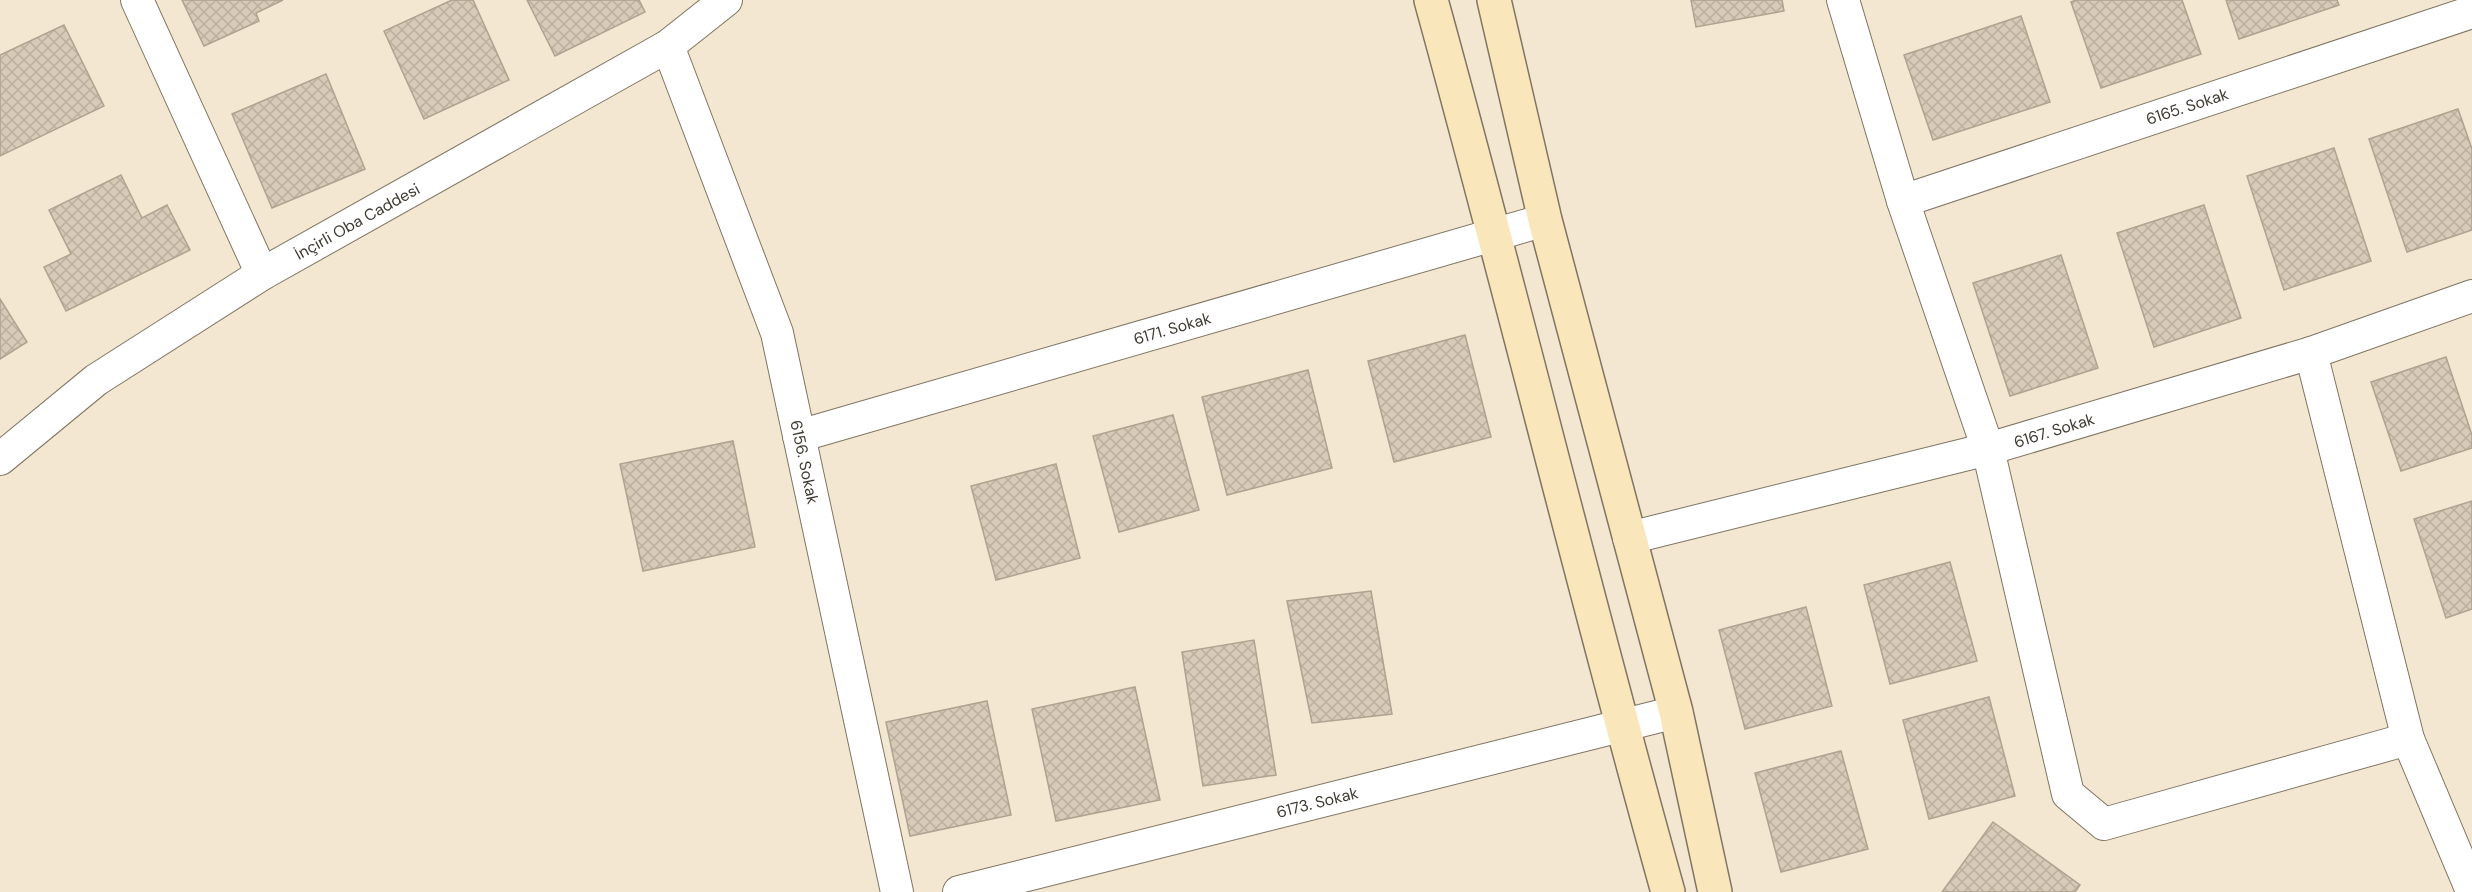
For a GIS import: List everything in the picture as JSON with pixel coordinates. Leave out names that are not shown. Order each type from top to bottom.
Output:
[{"type":"street","points":[[137,0],[262,274]]},
{"type":"street","name":"İnçirli Oba Caddesi","points":[[0,459],[96,380],[262,274],[668,46],[726,0]]},
{"type":"street","points":[[1431,0],[1496,234],[1622,726],[1668,892]]},
{"type":"street","points":[[1494,0],[1545,220],[1676,712],[1715,892]]},
{"type":"street","points":[[1843,0],[1903,201],[1989,449],[2068,794],[2104,825],[2408,739]]},
{"type":"street","name":"6165. Sokak","points":[[1903,201],[2472,12]]},
{"type":"street","name":"6156. Sokak","points":[[668,46],[777,333],[897,892]]},
{"type":"street","name":"6171. Sokak","points":[[799,436],[1545,220]]},
{"type":"street","name":"6167. Sokak","points":[[1629,538],[1989,449],[2311,353],[2472,296]]},
{"type":"street","points":[[2311,353],[2408,739],[2472,891]]},
{"type":"street","name":"6173. Sokak","points":[[959,892],[1676,712]]},
{"type":"building","points":[[182,0],[283,0],[256,13],[259,21],[204,46]]},
{"type":"building","points":[[452,0],[473,0],[509,80],[424,119],[384,31]]},
{"type":"building","points":[[527,0],[639,0],[645,12],[555,56]]},
{"type":"building","points":[[1691,0],[1782,0],[1784,11],[1696,27]]},
{"type":"building","points":[[2076,0],[2182,0],[2201,54],[2101,88],[2071,2]]},
{"type":"building","points":[[2226,0],[2337,0],[2339,5],[2239,39]]},
{"type":"building","points":[[2021,16],[2050,102],[1933,140],[1904,55]]},
{"type":"building","points":[[64,25],[104,106],[0,156],[0,55]]},
{"type":"building","points":[[326,74],[365,169],[272,208],[232,114]]},
{"type":"building","points":[[2458,109],[2472,149],[2472,230],[2407,252],[2369,139]]},
{"type":"building","points":[[2334,148],[2371,261],[2284,290],[2247,176]]},
{"type":"building","points":[[121,175],[142,218],[167,205],[190,250],[66,311],[44,267],[71,254],[49,210]]},
{"type":"building","points":[[2204,205],[2241,318],[2154,347],[2117,233]]},
{"type":"building","points":[[2061,255],[2098,368],[2010,396],[1973,283]]},
{"type":"building","points":[[0,299],[27,342],[0,359]]},
{"type":"building","points":[[1465,335],[1491,437],[1394,462],[1368,361]]},
{"type":"building","points":[[2446,357],[2472,435],[2472,448],[2401,471],[2371,382]]},
{"type":"building","points":[[1308,370],[1332,468],[1227,495],[1202,397]]},
{"type":"building","points":[[1173,415],[1199,510],[1119,532],[1093,436]]},
{"type":"building","points":[[733,441],[755,547],[643,571],[620,464]]},
{"type":"building","points":[[1056,464],[1080,558],[996,580],[971,486]]},
{"type":"building","points":[[2472,501],[2472,609],[2446,618],[2414,519]]},
{"type":"building","points":[[1950,562],[1977,661],[1890,684],[1864,585]]},
{"type":"building","points":[[1371,591],[1392,714],[1312,723],[1287,601]]},
{"type":"building","points":[[1806,607],[1832,706],[1745,729],[1719,630]]},
{"type":"building","points":[[1254,640],[1276,775],[1203,786],[1182,652]]},
{"type":"building","points":[[1135,687],[1160,800],[1056,821],[1032,709]]},
{"type":"building","points":[[1989,697],[2015,796],[1929,819],[1903,720]]},
{"type":"building","points":[[987,701],[1011,815],[910,836],[886,722]]},
{"type":"building","points":[[1841,751],[1868,849],[1781,872],[1755,773]]},
{"type":"building","points":[[1993,822],[2080,885],[2075,892],[1942,892]]}]
